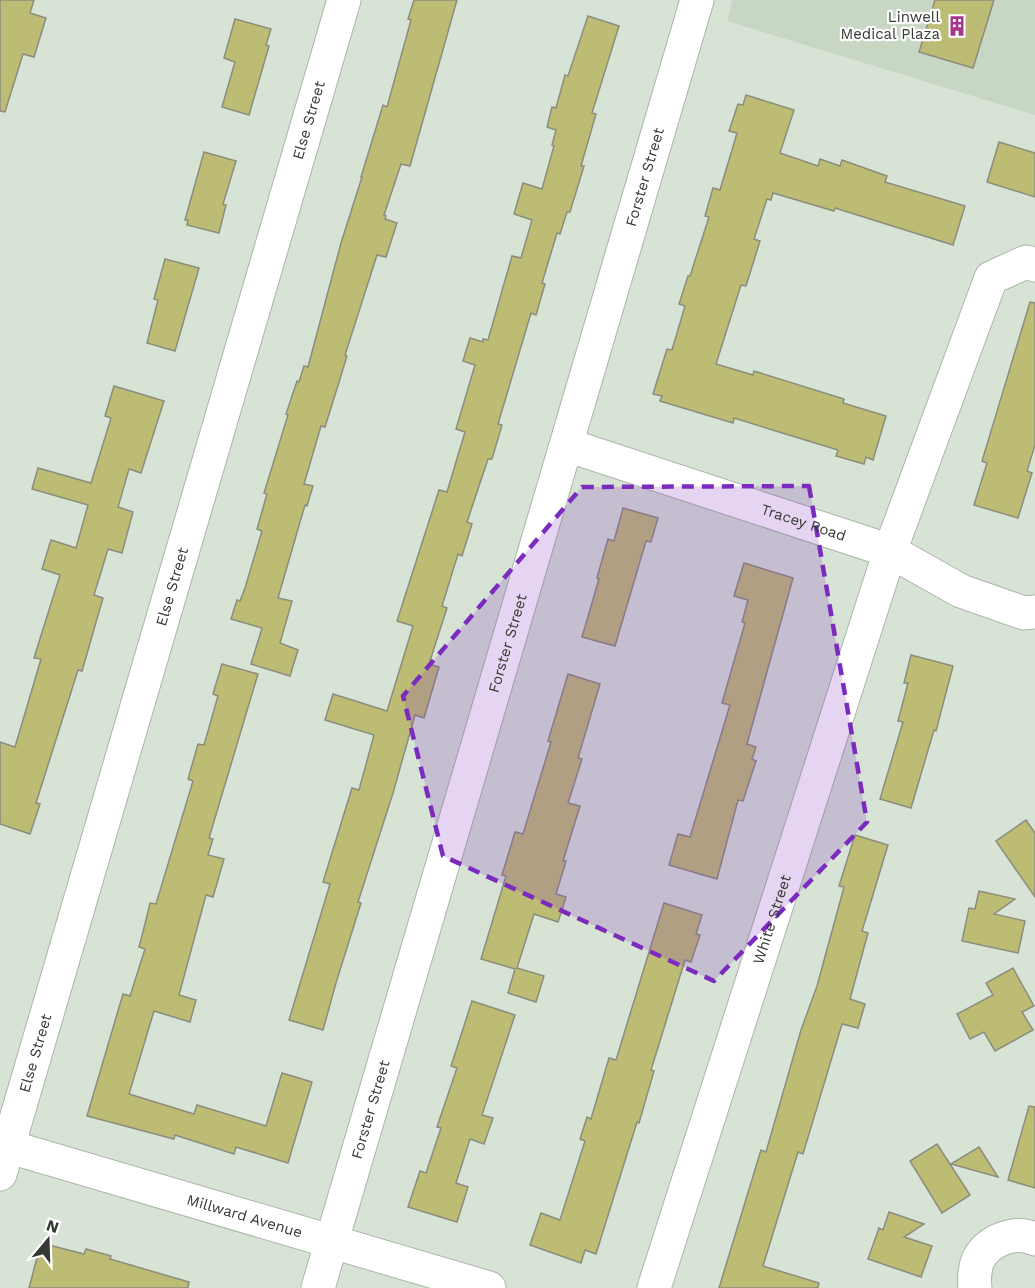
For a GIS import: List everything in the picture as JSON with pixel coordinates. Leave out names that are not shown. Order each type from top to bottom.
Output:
[{"type":"street","name":"Else Street","points":[[3,1155],[344,0]]},
{"type":"street","name":"Forster Street","points":[[318,1288],[697,0]]},
{"type":"street","name":"White Street","points":[[654,1288],[890,551],[991,278],[1026,262],[1035,265]]},
{"type":"street","name":"Tracey Road","points":[[567,445],[890,551],[961,591],[1024,613],[1035,612]]},
{"type":"street","name":"Millward Avenue","points":[[3,1155],[332,1241],[489,1288]]},
{"type":"street","points":[[975,1288],[974,1273],[979,1258],[988,1247],[1001,1239],[1016,1235],[1035,1239]]},
{"type":"highlighted area","points":[[809,486],[867,822],[714,981],[443,856],[403,696],[582,487]]},
{"type":"shaded area","points":[[732,0],[1035,0],[1035,115],[727,21]]},
{"type":"building","points":[[0,0],[34,0],[30,13],[46,18],[34,57],[23,54],[5,112],[0,111]]},
{"type":"building","points":[[414,0],[457,0],[410,166],[401,164],[384,215],[385,219],[397,223],[386,257],[377,255],[325,427],[321,426],[304,484],[313,486],[307,506],[305,505],[278,598],[292,601],[280,643],[298,650],[290,676],[251,664],[262,628],[231,619],[237,600],[240,601],[245,588],[262,531],[257,529],[267,494],[264,493],[288,415],[286,414],[304,366],[308,367],[361,177],[383,105],[387,107],[411,20],[408,19]]},
{"type":"building","name":"Linwell Medical Plaza","points":[[935,0],[994,0],[973,68],[919,52]]},
{"type":"building","points":[[588,16],[619,26],[592,113],[596,114],[581,166],[584,166],[570,212],[567,212],[560,234],[557,233],[542,283],[545,284],[536,315],[531,313],[498,424],[502,425],[492,459],[488,459],[467,522],[472,524],[462,556],[458,554],[442,606],[447,608],[429,664],[439,667],[424,718],[415,715],[358,902],[361,903],[323,1030],[289,1020],[330,884],[323,882],[352,788],[359,790],[374,735],[325,720],[333,694],[387,711],[413,626],[397,621],[439,490],[447,492],[465,432],[456,429],[475,365],[463,361],[470,338],[483,342],[483,339],[488,340],[512,256],[521,258],[532,220],[514,214],[523,183],[542,189],[556,130],[547,127],[552,107],[556,108],[565,75],[568,76]]},
{"type":"building","points":[[235,19],[271,29],[266,45],[269,46],[249,115],[222,107],[235,62],[224,58]]},
{"type":"building","points":[[746,95],[794,110],[780,153],[818,166],[820,159],[840,166],[842,160],[887,176],[885,182],[965,206],[953,245],[835,208],[834,211],[773,193],[771,200],[767,199],[754,239],[760,241],[746,286],[741,285],[716,364],[753,375],[754,371],[844,399],[843,403],[886,416],[873,460],[866,457],[864,464],[836,456],[838,450],[734,418],[733,423],[660,401],[662,396],[653,394],[667,349],[672,350],[685,306],[679,304],[709,217],[705,216],[713,188],[720,190],[737,133],[729,131],[738,104],[743,105]]},
{"type":"building","points":[[999,142],[1035,153],[1035,197],[987,182]]},
{"type":"building","points":[[204,152],[236,161],[223,204],[226,205],[219,233],[187,225],[188,220],[185,220]]},
{"type":"building","points":[[165,259],[199,268],[175,351],[147,343],[158,300],[154,299]]},
{"type":"building","points":[[1030,302],[1035,303],[1035,445],[1027,471],[1032,473],[1018,518],[974,505],[987,463],[982,461]]},
{"type":"building","points":[[114,386],[164,401],[141,473],[129,469],[118,507],[133,512],[122,553],[108,549],[94,595],[103,598],[82,671],[78,670],[36,803],[40,804],[30,834],[0,824],[0,742],[15,747],[41,659],[34,658],[60,575],[42,569],[51,540],[76,548],[88,505],[32,489],[38,468],[91,483],[111,418],[105,416]]},
{"type":"building","points":[[623,508],[658,518],[651,542],[646,541],[615,646],[582,637],[608,539],[614,541]]},
{"type":"building","points":[[744,563],[793,578],[747,744],[756,747],[752,759],[756,761],[743,801],[738,800],[717,879],[669,865],[678,834],[690,837],[730,705],[722,703],[745,623],[742,622],[748,600],[734,596]]},
{"type":"building","points":[[911,655],[953,666],[936,731],[934,730],[911,808],[880,799],[903,722],[898,721],[908,683],[904,683]]},
{"type":"building","points":[[222,664],[258,674],[209,838],[213,839],[208,855],[224,859],[213,897],[206,895],[179,995],[196,1000],[190,1022],[154,1011],[129,1094],[194,1114],[197,1105],[266,1126],[282,1073],[312,1082],[288,1163],[236,1147],[234,1154],[175,1135],[174,1139],[87,1116],[123,994],[130,996],[145,949],[139,947],[150,903],[156,904],[193,781],[188,779],[198,744],[204,745],[218,696],[213,694]]},
{"type":"building","points":[[568,674],[600,684],[578,758],[582,759],[568,803],[580,806],[563,861],[566,861],[556,894],[566,897],[558,922],[534,914],[517,968],[544,976],[536,1002],[508,993],[515,969],[481,959],[506,876],[502,875],[515,832],[523,834],[551,742],[548,741]]},
{"type":"building","points":[[1026,820],[1035,833],[1035,897],[996,841]]},
{"type":"building","points":[[855,835],[888,845],[862,931],[868,933],[850,999],[865,1004],[858,1028],[842,1024],[803,1154],[798,1152],[763,1266],[819,1283],[818,1288],[719,1288],[761,1150],[766,1152],[801,1030],[817,986],[844,887],[839,886]]},
{"type":"building","points":[[979,891],[1015,899],[994,914],[1025,921],[1018,953],[962,941],[969,908],[975,909]]},
{"type":"building","points":[[664,903],[702,915],[696,934],[700,935],[691,962],[685,960],[651,1070],[654,1071],[639,1123],[637,1122],[596,1254],[585,1250],[581,1263],[530,1245],[541,1213],[560,1220],[585,1141],[580,1139],[587,1117],[591,1119],[609,1058],[616,1060]]},
{"type":"building","points":[[1013,968],[1034,1006],[1022,1012],[1033,1030],[995,1051],[984,1032],[970,1039],[957,1014],[993,995],[986,983]]},
{"type":"building","points":[[472,1001],[515,1015],[482,1115],[493,1118],[484,1144],[470,1139],[456,1183],[468,1187],[457,1222],[408,1207],[420,1171],[426,1173],[441,1128],[437,1127],[457,1068],[451,1066]]},
{"type":"building","points":[[1029,1106],[1035,1107],[1035,1188],[1008,1180]]},
{"type":"building","points":[[937,1144],[970,1195],[942,1213],[910,1161]]},
{"type":"building","points":[[979,1147],[998,1177],[951,1164]]},
{"type":"building","points":[[889,1212],[924,1224],[904,1237],[932,1246],[921,1277],[868,1259],[879,1228],[883,1230]]},
{"type":"building","points":[[41,1243],[84,1254],[86,1249],[111,1256],[110,1259],[189,1282],[188,1288],[29,1288]]},
{"type":"place","name":"Linwell Medical Plaza","points":[[957,26]]}]
